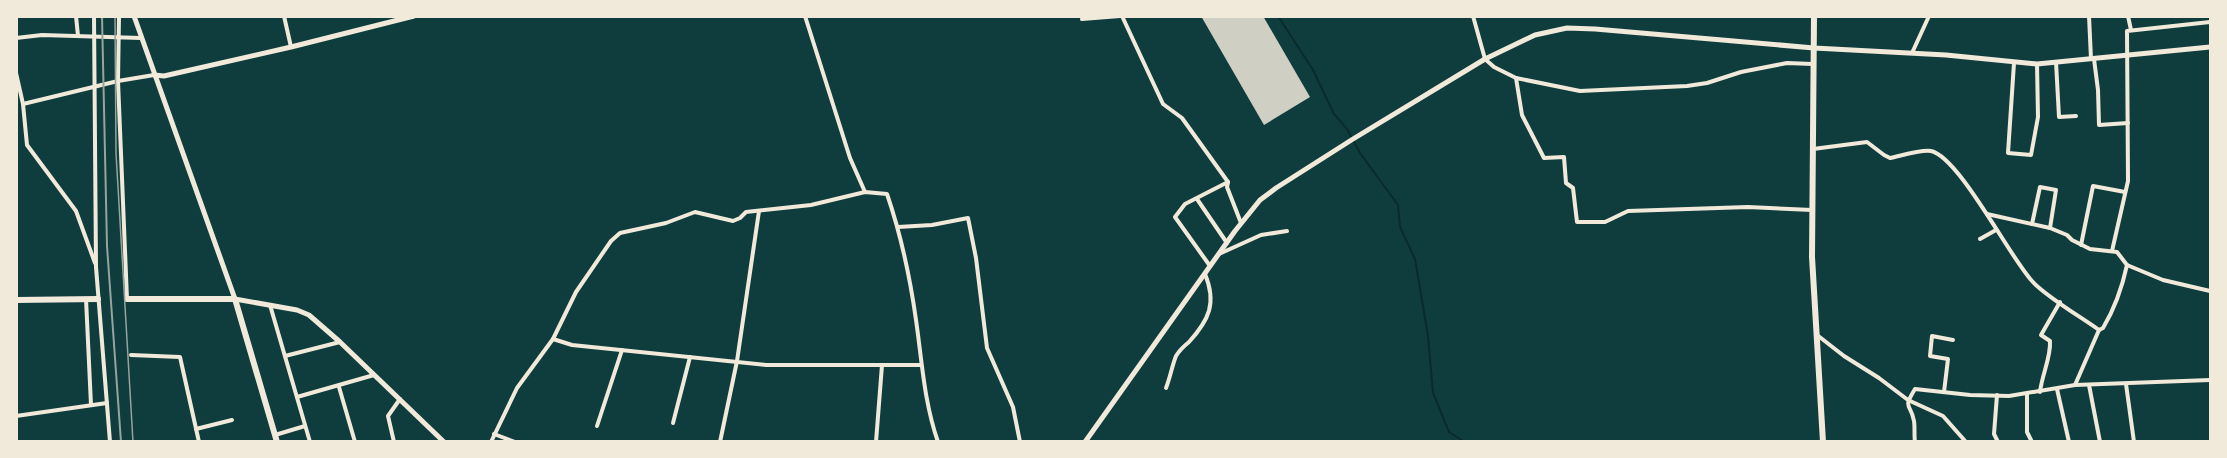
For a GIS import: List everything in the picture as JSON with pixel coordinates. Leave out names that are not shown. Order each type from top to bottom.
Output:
[{"type":"main road","points":[[1814,16],[1812,210],[1822,441]]},
{"type":"main road","points":[[16,300],[98,299]]},
{"type":"main road","points":[[127,299],[235,299],[276,438]]},
{"type":"street","points":[[76,16],[78,36]]},
{"type":"street","points":[[94,16],[96,267],[110,441]]},
{"type":"street","points":[[119,16],[118,81],[127,299]]},
{"type":"street","points":[[134,16],[235,299],[270,304],[309,315],[444,441]]},
{"type":"street","points":[[284,16],[291,47]]},
{"type":"street","points":[[23,104],[118,81],[154,75],[164,76],[414,16]]},
{"type":"street","points":[[805,16],[850,158],[865,192]]},
{"type":"street","points":[[1082,20],[1121,16],[1164,104],[1182,118],[1228,182],[1227,187],[1241,223]]},
{"type":"street","points":[[1473,16],[1485,59],[1494,67],[1516,78],[1580,91],[1687,86],[1787,63],[1813,64]]},
{"type":"street","points":[[1912,53],[1929,16]]},
{"type":"street","points":[[2089,16],[2098,90],[2099,125],[2128,123]]},
{"type":"street","points":[[2128,16],[2131,30]]},
{"type":"street","points":[[2112,251],[2128,181],[2127,31],[2211,22]]},
{"type":"street","points":[[1085,441],[1218,254],[1260,200],[1350,141],[1485,59],[1535,35],[1567,28],[1814,48],[1972,57],[2037,64],[2211,47]]},
{"type":"street","points":[[16,38],[42,35],[141,38]]},
{"type":"street","points":[[2056,62],[2059,117],[2076,116]]},
{"type":"street","points":[[2014,63],[2008,153],[2031,155],[2038,117],[2037,64]]},
{"type":"street","points":[[16,73],[23,104],[27,145],[76,211],[96,267]]},
{"type":"street","points":[[1516,78],[1522,115],[1544,158],[1564,157],[1566,183],[1573,188],[1577,222],[1605,222],[1628,211],[1748,207],[1812,210]]},
{"type":"street","points":[[1813,149],[1867,142],[1890,158],[1931,151],[1941,156],[1964,182],[2032,282],[2099,330]]},
{"type":"street","points":[[1210,266],[1175,217],[1185,204],[1228,182]]},
{"type":"street","points":[[2081,245],[2093,186],[2125,192]]},
{"type":"street","points":[[2032,224],[2040,187],[2056,190],[2050,228]]},
{"type":"street","points":[[491,441],[517,388],[553,339],[576,292],[610,241],[620,233],[666,223],[694,212],[733,221],[746,212],[811,205],[865,192],[887,194],[898,227],[916,319],[921,365],[932,426],[938,441]]},
{"type":"street","points":[[1197,199],[1227,243]]},
{"type":"street","points":[[720,441],[737,362],[759,211]]},
{"type":"street","points":[[1987,214],[2050,228],[2090,249],[2117,252],[2127,266],[2163,280],[2211,291]]},
{"type":"street","points":[[898,227],[932,225],[968,218],[976,258],[987,348],[1012,407],[1020,441]]},
{"type":"street","points":[[1980,239],[1996,230]]},
{"type":"street","points":[[1218,254],[1261,235],[1287,231]]},
{"type":"street","points":[[2075,385],[2099,330],[2103,328],[2120,297],[2127,266]]},
{"type":"street","points":[[1166,388],[1177,354],[1191,339],[1210,311],[1212,299],[1205,274]]},
{"type":"street","points":[[86,299],[92,405]]},
{"type":"street","points":[[2040,392],[2042,376],[2050,352],[2050,340],[2041,335],[2060,302]]},
{"type":"street","points":[[270,304],[310,441]]},
{"type":"street","points":[[1816,334],[1908,400],[1943,416],[1965,441]]},
{"type":"street","points":[[1944,392],[1948,358],[1930,356],[1932,336],[1953,340]]},
{"type":"street","points":[[553,339],[572,345],[766,365],[921,365]]},
{"type":"street","points":[[285,356],[340,342]]},
{"type":"street","points":[[597,426],[622,350]]},
{"type":"street","points":[[131,355],[180,357],[199,441]]},
{"type":"street","points":[[673,423],[690,357]]},
{"type":"street","points":[[876,441],[882,365]]},
{"type":"street","points":[[297,397],[375,375]]},
{"type":"street","points":[[1914,441],[1914,419],[1907,407],[1908,400],[1915,389],[1970,395],[1997,395],[2027,394],[2075,385],[2211,380]]},
{"type":"street","points":[[2126,384],[2134,441]]},
{"type":"street","points":[[2089,385],[2100,441]]},
{"type":"street","points":[[339,387],[355,441]]},
{"type":"street","points":[[2057,389],[2068,441]]},
{"type":"street","points":[[2027,394],[2026,432],[2032,441]]},
{"type":"street","points":[[1997,395],[1994,434],[1998,441]]},
{"type":"street","points":[[394,441],[388,416],[400,399]]},
{"type":"street","points":[[16,416],[107,403]]},
{"type":"street","points":[[196,429],[232,420]]},
{"type":"street","points":[[276,438],[305,426]]},
{"type":"street","points":[[494,434],[515,441]]},
{"type":"street","points":[[1914,434],[1921,441]]},
{"type":"building","points":[[1201,16],[1263,16],[1310,97],[1264,125]]},
{"type":"waterway","points":[[1278,16],[1313,70],[1334,114],[1347,129],[1360,153],[1398,205],[1400,227],[1415,259],[1428,336],[1433,393],[1449,432],[1465,442]]},
{"type":"tram line","points":[[115,16],[116,153],[133,442]]},
{"type":"railway","points":[[102,16],[107,246],[121,442]]}]
